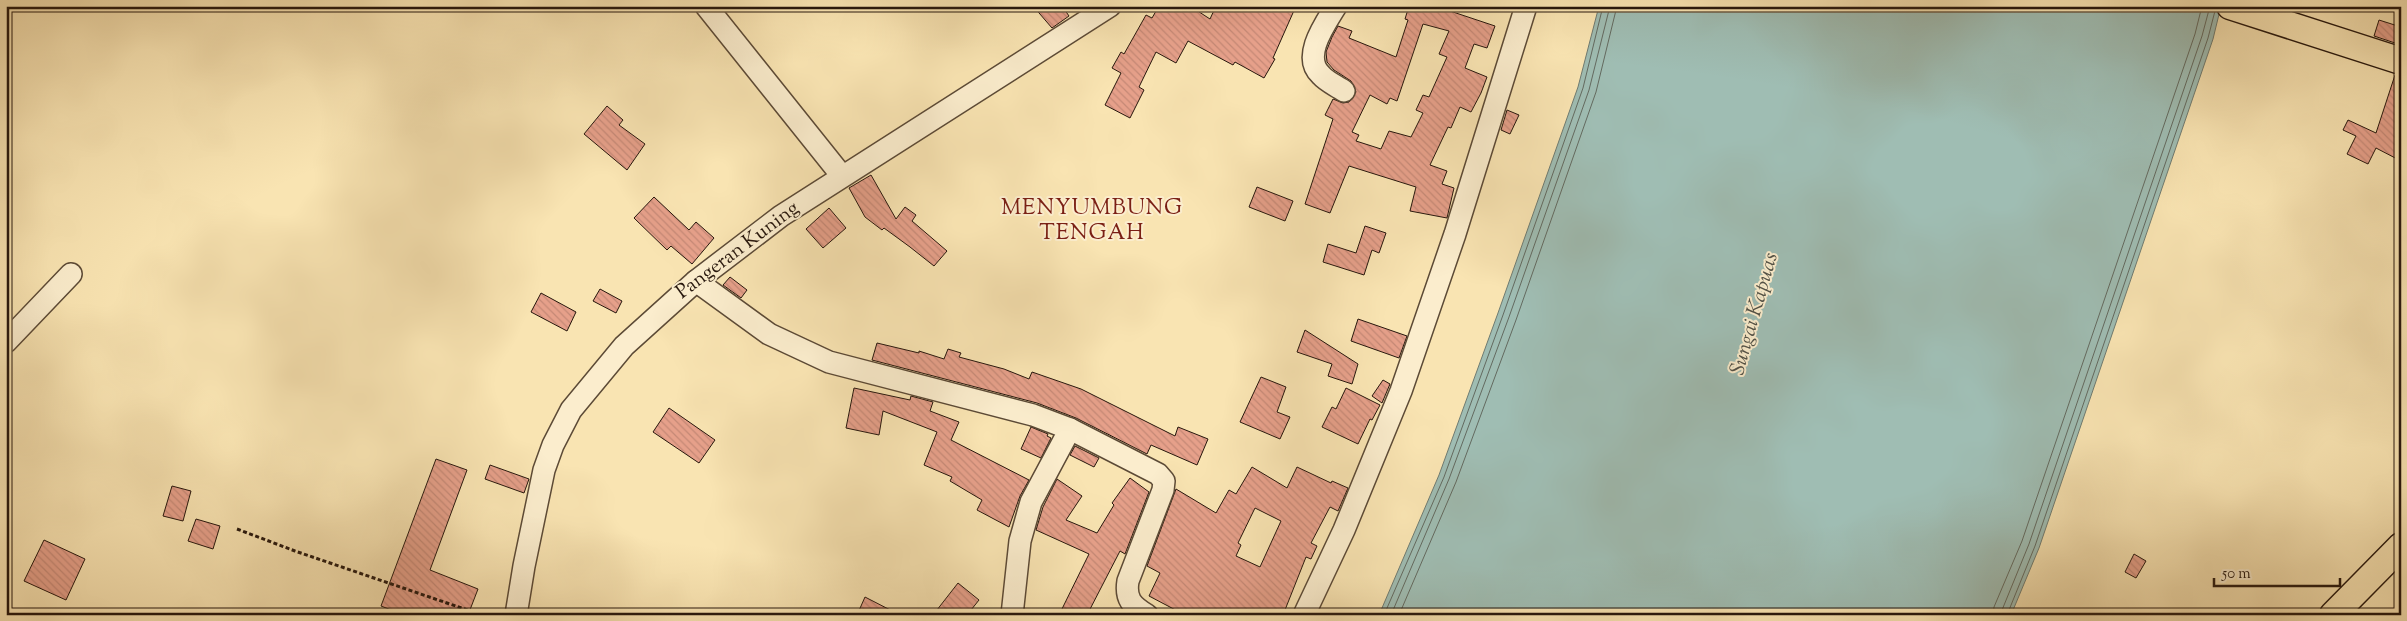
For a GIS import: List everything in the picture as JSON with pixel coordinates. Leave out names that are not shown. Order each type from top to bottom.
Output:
[{"type":"main road","points":[[2230,6],[2394,58]]},
{"type":"main road","points":[[2333,615],[2401,546]]},
{"type":"street","points":[[706,6],[842,176]]},
{"type":"street","name":"Pangeran Kuning","points":[[516,615],[544,470],[553,445],[572,410],[624,346],[696,281],[781,216],[1110,6]]},
{"type":"street","points":[[1336,6],[1315,47],[1314,67],[1321,75],[1344,91]]},
{"type":"street","points":[[1304,615],[1344,530],[1401,391],[1455,234],[1526,6]]},
{"type":"street","points":[[6,342],[71,274]]},
{"type":"street","points":[[696,281],[769,334],[829,362],[998,405],[1070,429],[1149,468],[1164,481],[1163,490],[1128,581],[1126,592],[1130,604],[1147,615]]},
{"type":"street","points":[[1012,615],[1020,541],[1030,502],[1070,429]]},
{"type":"path","points":[[237,529],[295,551],[482,615]]},
{"type":"water","name":"Sungai Kapuas","points":[[1599,6],[2221,6],[2213,39],[2039,548],[2011,615],[1379,615],[1439,475],[1498,313],[1578,87]]},
{"type":"building","points":[[1033,6],[1062,6],[1069,16],[1052,28]]},
{"type":"building","points":[[1159,6],[1190,6],[1210,19],[1216,6],[1296,6],[1273,58],[1275,59],[1264,78],[1235,62],[1233,65],[1188,41],[1176,63],[1156,52],[1139,87],[1144,90],[1130,118],[1105,105],[1121,73],[1112,68],[1121,52],[1124,54],[1146,15],[1152,18]]},
{"type":"building","points":[[1409,6],[1435,6],[1495,26],[1487,48],[1474,44],[1465,68],[1487,77],[1481,93],[1471,112],[1460,107],[1451,128],[1448,127],[1430,165],[1447,171],[1442,184],[1454,188],[1447,218],[1410,211],[1416,187],[1349,166],[1330,213],[1305,204],[1333,119],[1325,115],[1333,99],[1343,103],[1349,102],[1356,92],[1351,81],[1334,70],[1327,62],[1326,52],[1332,37],[1338,26],[1352,31],[1349,38],[1396,57],[1408,20],[1405,19]],"holes":[[[1423,24],[1449,31],[1439,54],[1447,57],[1429,97],[1423,95],[1416,110],[1423,113],[1411,137],[1389,131],[1381,149],[1356,141],[1359,135],[1352,132],[1370,95],[1387,104],[1390,98],[1397,101]]]},
{"type":"building","points":[[2379,20],[2401,27],[2401,45],[2374,36]]},
{"type":"building","points":[[2395,75],[2401,76],[2401,161],[2376,148],[2368,164],[2347,154],[2356,136],[2343,130],[2348,120],[2376,133]]},
{"type":"building","points":[[607,106],[623,120],[619,125],[645,144],[627,170],[584,134]]},
{"type":"building","points":[[1507,110],[1519,115],[1510,134],[1501,130]]},
{"type":"building","points":[[871,175],[896,219],[905,207],[916,215],[912,221],[947,251],[934,266],[884,228],[882,230],[865,217],[849,188]]},
{"type":"building","points":[[1257,187],[1293,201],[1285,221],[1249,207]]},
{"type":"building","points":[[654,197],[689,230],[696,222],[714,238],[692,264],[671,246],[667,250],[634,218]]},
{"type":"building","points":[[829,208],[846,228],[823,248],[806,229]]},
{"type":"building","points":[[1365,226],[1386,233],[1379,253],[1372,250],[1364,275],[1323,262],[1328,244],[1356,253]]},
{"type":"building","points":[[730,277],[747,290],[741,298],[723,285]]},
{"type":"building","points":[[600,289],[622,301],[616,313],[593,301]]},
{"type":"building","points":[[541,293],[576,312],[567,331],[531,312]]},
{"type":"building","points":[[1358,319],[1407,336],[1399,358],[1351,341]]},
{"type":"building","points":[[1305,330],[1358,364],[1352,384],[1328,376],[1332,364],[1297,352]]},
{"type":"building","points":[[877,343],[919,353],[919,351],[944,359],[948,349],[961,353],[959,357],[1004,369],[1029,379],[1032,372],[1081,389],[1175,436],[1178,427],[1208,439],[1197,465],[1151,445],[1147,454],[1076,418],[1037,403],[872,360]]},
{"type":"building","points":[[1261,377],[1286,387],[1277,412],[1290,417],[1280,439],[1240,422]]},
{"type":"building","points":[[1383,380],[1390,384],[1382,403],[1372,396]]},
{"type":"building","points":[[854,388],[910,400],[911,396],[933,402],[930,411],[959,422],[951,440],[1029,480],[1020,496],[1009,527],[977,510],[982,500],[950,481],[952,477],[924,465],[937,432],[883,411],[879,435],[846,428]]},
{"type":"building","points":[[1346,388],[1380,405],[1372,420],[1370,419],[1358,444],[1322,427],[1332,407],[1336,409]]},
{"type":"building","points":[[669,408],[715,440],[699,463],[653,432]]},
{"type":"building","points":[[1031,427],[1048,434],[1047,436],[1051,438],[1041,458],[1021,449]]},
{"type":"building","points":[[1075,446],[1099,458],[1094,467],[1070,455]]},
{"type":"building","points":[[436,459],[467,470],[430,570],[478,589],[468,615],[404,615],[381,606]]},
{"type":"building","points":[[490,465],[529,479],[524,493],[485,479]]},
{"type":"building","points":[[1252,467],[1287,488],[1297,467],[1331,483],[1332,481],[1348,488],[1338,511],[1330,507],[1311,543],[1317,546],[1311,559],[1306,557],[1283,615],[1185,615],[1149,596],[1160,573],[1147,566],[1176,489],[1216,513],[1229,490],[1236,494]],"holes":[[[1255,508],[1281,521],[1260,567],[1236,556],[1241,545],[1238,543]]]},
{"type":"building","points":[[1130,478],[1149,492],[1125,554],[1120,551],[1087,615],[1059,615],[1089,554],[1036,530],[1043,507],[1057,479],[1082,496],[1066,520],[1097,533],[1114,505],[1112,503]]},
{"type":"building","points":[[172,486],[191,491],[183,521],[163,516]]},
{"type":"building","points":[[196,519],[220,526],[213,549],[188,541]]},
{"type":"building","points":[[44,540],[85,559],[66,600],[24,581]]},
{"type":"building","points":[[2134,554],[2146,561],[2136,578],[2125,572]]},
{"type":"building","points":[[958,583],[979,600],[967,615],[933,615]]},
{"type":"building","points":[[865,597],[900,615],[857,615]]},
{"type":"district","name":"MENYUMBUNG TENGAH","points":[[1092,222]]}]
